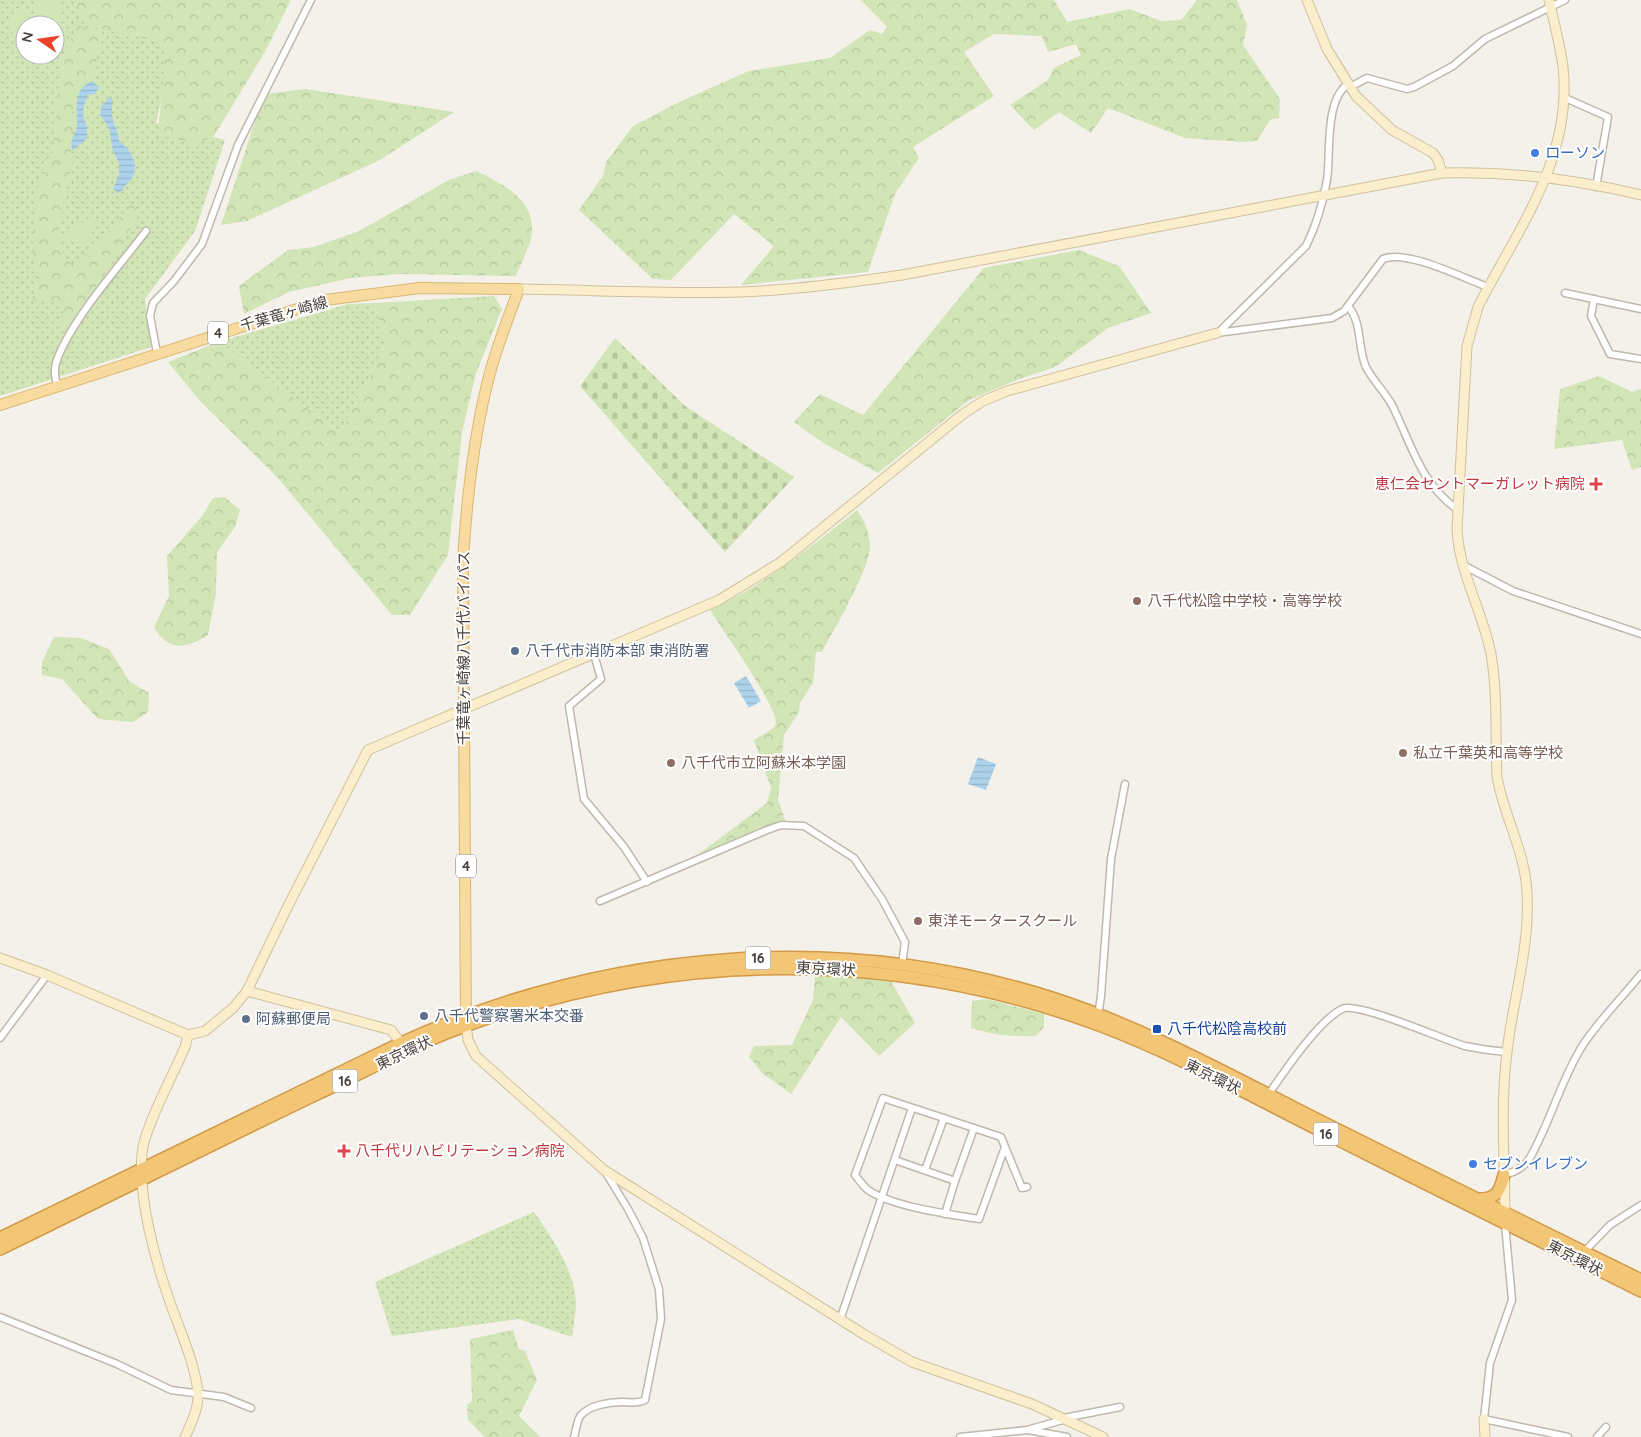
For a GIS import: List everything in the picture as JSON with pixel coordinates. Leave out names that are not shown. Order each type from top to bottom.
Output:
[{"type":"highway","name":"東京環状","points":[[0,1249],[142,1174],[401,1043],[558,986],[688,962],[804,958],[902,966],[1030,992],[1096,1019],[1162,1052],[1266,1098],[1479,1199],[1505,1218]]},
{"type":"highway","name":"東京環状","points":[[0,1238],[309,1098],[466,1020],[647,978],[715,970],[790,967],[855,970],[962,986],[1096,1019]]},
{"type":"highway","name":"東京環状","points":[[1266,1098],[1580,1255],[1641,1290]]},
{"type":"highway","points":[[1479,1199],[1494,1197],[1499,1192],[1504,1175]]},
{"type":"highway","name":"東京環状","points":[[1580,1255],[1641,1280]]},
{"type":"main road","name":"千葉竜ヶ崎線","points":[[0,404],[157,352],[300,307],[333,299],[420,288],[519,289]]},
{"type":"main road","name":"千葉竜ヶ崎線八千代バイパス","points":[[466,1020],[463,559],[469,481],[477,429],[491,370],[519,289]]},
{"type":"street","points":[[157,352],[150,316],[153,302],[174,281],[202,244],[238,145],[311,0]]},
{"type":"street","points":[[1307,0],[1327,49],[1349,86],[1367,108],[1392,130],[1433,153],[1438,160],[1442,173]]},
{"type":"street","points":[[1217,334],[1306,246],[1312,234],[1324,196],[1331,123],[1336,99],[1349,86],[1367,78],[1407,89],[1430,81],[1453,66],[1485,39],[1550,4],[1565,0]]},
{"type":"street","points":[[1485,1437],[1484,1419],[1490,1363],[1512,1300],[1505,1218],[1504,1080],[1526,939],[1528,892],[1518,843],[1500,796],[1497,777],[1491,656],[1485,629],[1458,548],[1458,510],[1467,346],[1478,307],[1547,177],[1558,138],[1563,97],[1563,69],[1550,4]]},
{"type":"street","points":[[1563,97],[1608,117],[1596,187]]},
{"type":"street","points":[[519,289],[671,293],[742,292],[830,285],[902,276],[1442,173],[1480,172],[1547,177],[1641,195]]},
{"type":"street","points":[[57,386],[54,376],[56,363],[71,331],[146,231]]},
{"type":"street","points":[[0,958],[46,975],[188,1035],[205,1031],[226,1014],[248,992],[288,906],[368,750],[719,600],[744,586],[781,562],[963,414],[983,401],[1072,372],[1217,334],[1332,318],[1348,306],[1383,259],[1391,256],[1408,258],[1488,287]]},
{"type":"street","points":[[1565,293],[1641,310]]},
{"type":"street","points":[[1594,299],[1591,316],[1610,354],[1641,359]]},
{"type":"street","points":[[1348,306],[1357,320],[1366,367],[1392,405],[1425,477],[1447,502],[1458,510]]},
{"type":"street","points":[[1463,565],[1513,591],[1641,634]]},
{"type":"street","points":[[594,654],[601,679],[569,706],[584,798],[624,848],[647,882]]},
{"type":"street","points":[[1096,1019],[1102,996],[1111,859],[1125,784]]},
{"type":"street","points":[[600,901],[767,830],[781,825],[804,826],[854,858],[882,899],[905,942],[902,966]]},
{"type":"street","points":[[1504,1175],[1511,1174],[1523,1166],[1533,1154],[1562,1086],[1582,1048],[1641,974]]},
{"type":"street","points":[[0,1038],[46,975]]},
{"type":"street","points":[[248,992],[392,1030],[401,1043]]},
{"type":"street","points":[[1266,1098],[1318,1030],[1343,1008],[1352,1007],[1384,1016],[1464,1046],[1507,1052]]},
{"type":"street","points":[[466,1020],[468,1040],[476,1056],[604,1170],[840,1320],[912,1362],[1032,1404],[1103,1437]]},
{"type":"street","points":[[185,1437],[194,1416],[198,1394],[189,1358],[163,1279],[148,1218],[142,1174],[144,1142],[185,1047],[188,1035]]},
{"type":"street","points":[[1005,1147],[979,1219],[945,1214],[882,1197],[866,1189],[855,1175],[883,1098],[1001,1137],[1022,1188],[1027,1187]]},
{"type":"street","points":[[840,1320],[912,1108]]},
{"type":"street","points":[[925,1170],[944,1118]]},
{"type":"street","points":[[945,1214],[974,1128]]},
{"type":"street","points":[[895,1160],[955,1181]]},
{"type":"street","points":[[574,1437],[580,1416],[588,1410],[602,1405],[639,1403],[645,1400],[661,1319],[659,1289],[643,1238],[604,1170]]},
{"type":"street","points":[[1580,1255],[1610,1225],[1641,1205]]},
{"type":"street","points":[[0,1318],[117,1364],[171,1390],[224,1397],[251,1408]]},
{"type":"street","points":[[960,1437],[1026,1430],[1065,1418],[1120,1407]]},
{"type":"street","points":[[1484,1419],[1568,1437]]},
{"type":"street","points":[[1596,1437],[1606,1427]]},
{"type":"street","points":[[1026,1430],[1066,1437]]},
{"type":"green space","points":[[0,0],[98,0],[176,32],[156,123],[225,140],[195,231],[145,299],[151,347],[0,396]]},
{"type":"green space","points":[[39,0],[52,0],[62,11],[61,15],[35,15],[35,8]]},
{"type":"green space","points":[[74,0],[291,0],[265,52],[214,136],[196,144],[158,135],[166,46],[148,39],[88,26]]},
{"type":"green space","points":[[861,0],[1054,0],[1067,22],[1130,9],[1161,21],[1181,20],[1197,0],[1237,0],[1247,25],[1243,45],[1280,99],[1279,118],[1270,120],[1257,141],[1243,142],[1185,138],[1108,108],[1091,133],[1059,112],[1034,130],[1010,105],[1048,80],[1054,68],[1081,55],[1076,44],[1048,52],[1042,36],[994,34],[964,52],[994,96],[913,147],[919,158],[895,194],[868,272],[741,285],[774,246],[734,214],[671,280],[653,279],[579,210],[603,176],[606,162],[633,126],[679,102],[749,71],[830,58],[870,30],[882,34],[887,27]]},
{"type":"green space","points":[[16,8],[26,10],[28,15],[15,15],[15,37],[10,27]]},
{"type":"green space","points":[[77,25],[103,33],[93,74],[75,96],[72,114],[74,125],[69,140],[73,161],[63,202],[62,222],[57,227],[65,260],[73,264],[106,236],[130,204],[140,211],[136,221],[123,239],[111,265],[64,333],[60,326],[64,309],[58,302],[32,300],[39,277],[32,253],[37,189],[52,156],[61,65],[65,65],[65,52]]},
{"type":"green space","points":[[306,89],[454,112],[380,160],[247,221],[221,225],[264,94]]},
{"type":"green space","points":[[476,171],[506,187],[522,201],[528,210],[532,232],[528,248],[516,276],[401,274],[351,278],[289,292],[244,314],[239,286],[288,250],[314,247],[359,231],[449,180]]},
{"type":"green space","points":[[88,220],[93,221],[95,225],[88,240],[81,245],[68,240],[66,234],[69,229]]},
{"type":"green space","points":[[1079,250],[1119,266],[1151,313],[1108,328],[1055,367],[1014,381],[969,400],[878,473],[825,444],[794,422],[820,394],[863,415],[984,268]]},
{"type":"green space","points":[[494,296],[502,309],[476,373],[462,432],[448,555],[410,615],[392,615],[278,478],[201,402],[168,362],[218,342],[340,433],[386,344],[374,303]]},
{"type":"green space","points":[[374,303],[386,344],[340,433],[218,342],[348,304]]},
{"type":"green space","points":[[615,338],[685,406],[794,477],[725,552],[580,386]]},
{"type":"green space","points":[[1599,376],[1632,392],[1641,389],[1641,467],[1632,470],[1622,440],[1554,449],[1560,389]]},
{"type":"green space","points":[[225,497],[240,510],[235,527],[217,552],[216,594],[208,635],[185,645],[171,644],[159,635],[154,627],[169,596],[167,556],[203,515],[213,498]]},
{"type":"green space","points":[[857,510],[868,531],[869,556],[858,583],[822,652],[816,652],[813,683],[800,703],[799,712],[784,735],[778,800],[786,822],[767,827],[696,856],[767,803],[771,788],[754,740],[769,731],[776,724],[774,715],[759,685],[710,610],[750,589],[768,577]]},
{"type":"green space","points":[[54,637],[81,638],[109,649],[129,681],[149,693],[148,712],[133,722],[98,719],[62,679],[42,675],[42,662]]},
{"type":"green space","points":[[815,974],[875,978],[891,981],[915,1023],[879,1056],[841,1017],[791,1094],[762,1073],[749,1057],[754,1046],[792,1045],[813,1000]]},
{"type":"green space","points":[[986,999],[1044,1014],[1044,1027],[1036,1036],[1011,1036],[971,1028],[972,1001]]},
{"type":"green space","points":[[534,1212],[561,1254],[571,1278],[576,1302],[572,1337],[519,1319],[392,1336],[375,1282]]},
{"type":"green space","points":[[513,1330],[519,1349],[525,1351],[537,1380],[519,1416],[540,1437],[485,1437],[468,1420],[467,1405],[472,1401],[470,1339]]},
{"type":"water","points":[[92,81],[99,87],[95,94],[88,95],[83,109],[87,136],[73,151],[72,140],[77,128],[77,100],[82,89]]},
{"type":"water","points":[[111,96],[112,116],[119,141],[133,157],[135,168],[131,180],[118,193],[113,189],[119,175],[119,163],[113,151],[109,128],[100,115],[101,106]]},
{"type":"water","points":[[746,676],[761,701],[749,708],[734,683]]},
{"type":"water","points":[[978,757],[996,764],[986,790],[968,784]]},
{"type":"place","name":"ローソン","points":[[1535,153]]},
{"type":"place","name":"恵仁会セントマーガレット病院","points":[[1596,484]]},
{"type":"place","name":"八千代松陰中学校・高等学校","points":[[1137,601]]},
{"type":"place","name":"八千代市消防本部 東消防署","points":[[515,651]]},
{"type":"place","name":"私立千葉英和高等学校","points":[[1403,753]]},
{"type":"place","name":"八千代市立阿蘇米本学園","points":[[671,763]]},
{"type":"place","name":"東洋モータースクール","points":[[918,921]]},
{"type":"place","name":"八千代警察署米本交番","points":[[424,1016]]},
{"type":"place","name":"阿蘇郵便局","points":[[246,1019]]},
{"type":"place","name":"八千代松陰高校前","points":[[1157,1029]]},
{"type":"place","name":"八千代リハビリテーション病院","points":[[344,1151]]},
{"type":"place","name":"セブンイレブン","points":[[1473,1164]]}]
